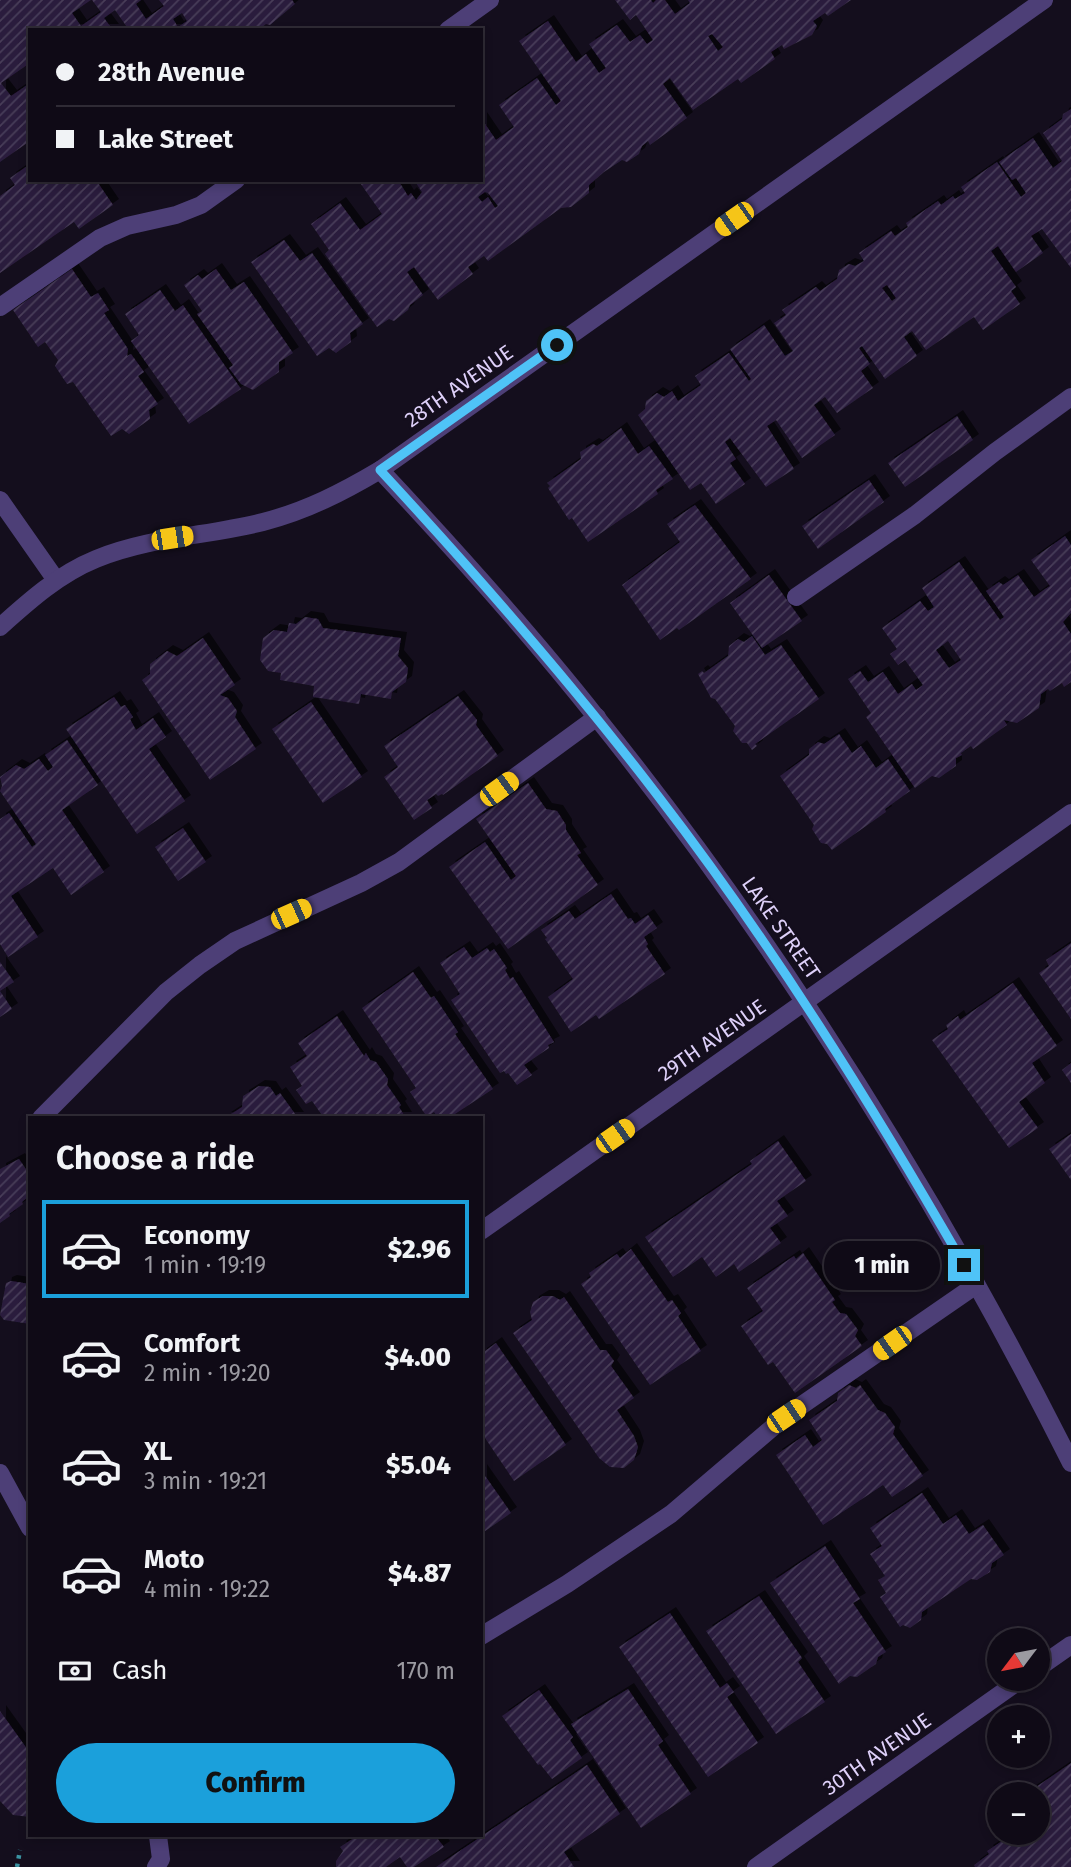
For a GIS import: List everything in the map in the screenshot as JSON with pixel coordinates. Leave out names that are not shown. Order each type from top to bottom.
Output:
[{"type":"street","points":[[451,28],[490,0]]},
{"type":"street","name":"28TH AVENUE","points":[[0,627],[56,580],[94,560],[130,547],[262,522],[302,510],[341,493],[380,470],[1044,0]]},
{"type":"street","points":[[0,307],[100,238],[127,226],[163,219],[201,205],[233,182]]},
{"type":"street","points":[[796,597],[915,515],[1071,397]]},
{"type":"street","name":"LAKE STREET","points":[[380,470],[531,638],[597,717],[714,871],[804,1003],[882,1126],[976,1285],[1071,1463]]},
{"type":"street","points":[[0,500],[56,580]]},
{"type":"street","points":[[43,1116],[166,992],[200,965],[235,941],[361,883],[399,862],[597,717]]},
{"type":"street","name":"29TH AVENUE","points":[[483,1230],[1071,813]]},
{"type":"street","points":[[483,1635],[567,1584],[671,1514],[786,1416],[976,1285]]},
{"type":"street","points":[[0,1474],[28,1524]]},
{"type":"street","points":[[1050,1659],[1071,1644]]},
{"type":"street","name":"30TH AVENUE","points":[[756,1867],[1005,1691]]},
{"type":"street","points":[[158,1837],[162,1864]]},
{"type":"path","points":[[17,1867],[20,1850]]},
{"type":"building","points":[[0,0],[91,0],[72,13],[81,26],[101,12],[92,0],[141,0],[136,4],[146,19],[164,6],[159,0],[292,0],[295,4],[270,25],[266,24],[261,28],[128,28],[115,10],[104,18],[112,28],[28,28],[28,64],[1,83],[11,96],[28,84],[28,142],[0,162]],"holes":[[[182,13],[187,21],[178,27],[173,19]]]},
{"type":"building","points":[[615,0],[651,0],[653,3],[656,0],[665,0],[675,14],[690,3],[688,0],[851,0],[828,16],[825,13],[813,21],[817,26],[812,35],[784,49],[782,45],[771,52],[775,59],[741,83],[738,79],[693,110],[670,78],[663,84],[687,118],[650,145],[648,141],[639,154],[627,162],[622,160],[604,172],[589,185],[589,193],[571,207],[561,208],[488,261],[484,256],[468,267],[473,274],[438,300],[414,267],[407,272],[423,295],[394,321],[389,319],[377,327],[325,254],[329,250],[311,224],[340,203],[360,230],[382,214],[359,182],[399,182],[408,196],[411,193],[416,200],[422,192],[415,182],[483,182],[483,121],[496,140],[514,127],[499,105],[537,78],[556,105],[561,101],[519,41],[548,21],[576,62],[586,54],[599,73],[606,68],[589,44],[617,25],[630,42],[640,35],[647,44],[653,40],[636,15],[630,20]],"holes":[[[712,34],[723,47],[718,51],[708,36]],[[488,193],[498,206],[495,208],[488,197],[482,202],[478,197]]]},
{"type":"building","points":[[1071,109],[1071,268],[1042,229],[1031,236],[1043,253],[1016,272],[998,246],[991,251],[1016,287],[1011,291],[1020,304],[983,330],[974,317],[926,350],[912,331],[904,337],[917,356],[885,379],[862,346],[859,348],[870,364],[861,371],[873,388],[837,413],[825,397],[814,405],[835,435],[802,458],[776,420],[767,426],[794,469],[766,487],[730,438],[725,442],[736,459],[730,463],[745,484],[716,504],[701,483],[690,490],[638,415],[645,409],[646,401],[657,393],[664,397],[672,391],[678,401],[701,385],[695,376],[729,353],[749,381],[751,379],[730,349],[764,325],[785,356],[793,351],[774,323],[786,315],[782,310],[816,287],[820,291],[837,279],[839,270],[849,264],[855,266],[864,261],[859,253],[891,231],[895,236],[908,227],[906,223],[938,201],[941,205],[953,196],[955,199],[965,193],[961,187],[997,162],[1021,197],[1026,193],[1016,178],[1012,180],[999,162],[1033,138],[1053,168],[1062,161],[1043,133],[1062,119],[1063,114]],"holes":[[[887,285],[896,298],[892,301],[882,288]]]},
{"type":"building","points":[[28,165],[28,182],[97,182],[113,205],[79,229],[74,222],[0,273],[0,196],[15,185],[10,178]]},
{"type":"building","points":[[284,240],[300,261],[312,253],[363,324],[350,333],[351,342],[336,353],[329,348],[317,356],[251,262]]},
{"type":"building","points":[[72,269],[91,297],[98,293],[109,310],[104,313],[128,349],[127,356],[131,354],[144,372],[138,376],[158,404],[149,410],[150,419],[129,434],[122,429],[111,436],[73,382],[67,384],[55,366],[58,360],[45,342],[38,347],[13,310]]},
{"type":"building","points":[[216,269],[231,290],[244,282],[293,353],[279,362],[279,372],[253,390],[241,384],[229,368],[233,365],[197,314],[202,311],[184,285],[198,275],[202,279]]},
{"type":"building","points":[[160,290],[175,311],[183,305],[241,389],[189,424],[131,341],[139,335],[125,314]]},
{"type":"building","points":[[957,416],[973,440],[905,487],[888,463]]},
{"type":"building","points":[[621,428],[638,454],[649,446],[673,479],[656,490],[658,494],[588,542],[572,518],[569,520],[547,483],[581,459],[580,452],[593,444],[597,446]]},
{"type":"building","points":[[869,480],[884,502],[818,549],[802,526]]},
{"type":"building","points":[[695,505],[751,579],[679,630],[677,628],[660,640],[622,585],[680,542],[667,524]]},
{"type":"building","points":[[1065,536],[1071,545],[1071,613],[1063,622],[1071,634],[1071,682],[1064,687],[1062,683],[1050,691],[1048,689],[1041,694],[1039,708],[1017,723],[1004,720],[1007,725],[973,749],[971,746],[961,753],[962,755],[956,758],[956,766],[939,778],[932,776],[915,788],[866,717],[871,713],[848,679],[860,671],[868,682],[883,672],[898,694],[912,684],[916,690],[923,685],[905,660],[898,665],[890,654],[897,649],[882,628],[920,601],[928,611],[934,607],[922,588],[959,562],[1000,620],[1004,617],[986,591],[999,582],[1003,585],[1018,575],[1034,597],[1050,586],[1031,560]],"holes":[[[948,641],[961,660],[949,668],[936,650]]]},
{"type":"building","points":[[769,575],[802,621],[762,648],[730,603]]},
{"type":"building","points":[[305,617],[318,619],[323,628],[401,638],[398,656],[408,668],[406,682],[392,692],[391,699],[361,694],[359,704],[313,697],[314,686],[280,680],[281,673],[268,671],[260,660],[263,638],[274,630],[287,632],[289,623],[296,624]]},
{"type":"building","points":[[752,636],[765,655],[781,645],[819,699],[755,744],[757,746],[752,750],[747,743],[742,743],[733,731],[735,726],[715,699],[711,698],[698,674],[702,671],[704,673],[728,656],[729,646],[738,639],[744,642]]},
{"type":"building","points":[[203,638],[235,685],[220,695],[228,698],[237,711],[235,717],[256,749],[210,780],[142,680],[150,674],[150,664],[167,651],[177,656]]},
{"type":"building","points":[[458,696],[477,720],[476,725],[498,756],[443,795],[436,794],[427,800],[432,808],[414,820],[384,777],[398,767],[384,746]]},
{"type":"building","points":[[114,697],[121,707],[125,705],[133,717],[130,719],[136,730],[153,718],[166,737],[149,749],[185,801],[137,834],[66,729]]},
{"type":"building","points":[[311,702],[362,777],[323,803],[272,729]]},
{"type":"building","points":[[839,734],[852,753],[861,746],[876,768],[888,759],[910,791],[885,809],[886,812],[832,850],[827,844],[821,843],[812,829],[814,825],[780,776],[809,755],[809,749],[818,742],[824,744]]},
{"type":"building","points":[[67,740],[98,785],[62,810],[104,872],[71,895],[53,868],[11,896],[38,937],[8,957],[0,944],[0,819],[9,813],[32,847],[36,844],[0,791],[0,777],[16,765],[24,769],[39,759],[48,771],[53,767],[45,755]]},
{"type":"building","points":[[528,783],[546,809],[557,811],[581,853],[577,855],[598,885],[508,949],[449,867],[485,842],[511,880],[516,876],[476,819]]},
{"type":"building","points":[[183,828],[206,862],[178,881],[155,847]]},
{"type":"building","points":[[611,894],[628,919],[631,918],[635,924],[648,915],[657,928],[644,937],[648,944],[646,946],[665,974],[599,1019],[596,1015],[571,1032],[548,997],[573,979],[541,930],[569,911],[575,919]]},
{"type":"building","points":[[1071,943],[1071,1019],[1039,973],[1049,966],[1046,960]]},
{"type":"building","points":[[464,947],[472,958],[487,948],[490,952],[494,949],[507,968],[505,970],[510,979],[513,977],[554,1042],[524,1065],[532,1075],[517,1085],[508,1073],[500,1073],[451,1000],[460,994],[440,963]]},
{"type":"building","points":[[0,962],[14,982],[0,991]]},
{"type":"building","points":[[413,972],[431,998],[434,996],[458,1032],[455,1034],[493,1089],[452,1116],[437,1116],[434,1112],[426,1116],[410,1092],[416,1088],[362,1008]]},
{"type":"building","points":[[1013,983],[1057,1046],[1032,1063],[1045,1083],[1019,1102],[1038,1128],[1009,1148],[932,1040],[948,1029],[946,1025],[958,1016],[960,1020]]},
{"type":"building","points":[[0,991],[12,1009],[0,1017]]},
{"type":"building","points":[[337,1016],[364,1056],[366,1053],[370,1060],[376,1062],[388,1079],[387,1085],[401,1105],[399,1107],[405,1116],[323,1116],[312,1101],[306,1104],[296,1090],[302,1086],[290,1067],[307,1056],[298,1043]]},
{"type":"building","points":[[1071,1063],[1071,1083],[1062,1070]]},
{"type":"building","points":[[259,1086],[270,1087],[276,1096],[280,1093],[297,1116],[228,1116],[242,1107],[243,1096]]},
{"type":"building","points":[[1071,1134],[1071,1180],[1049,1149]]},
{"type":"building","points":[[778,1141],[806,1181],[777,1201],[788,1216],[770,1228],[781,1243],[739,1272],[734,1264],[716,1277],[702,1257],[673,1277],[645,1237],[752,1164],[750,1161]]},
{"type":"building","points":[[19,1159],[28,1172],[28,1197],[0,1223],[0,1169]]},
{"type":"building","points":[[631,1249],[668,1302],[672,1300],[681,1313],[678,1316],[701,1351],[650,1385],[581,1284],[591,1277],[589,1273],[617,1254],[620,1258]]},
{"type":"building","points":[[803,1253],[835,1300],[832,1302],[858,1330],[855,1336],[862,1346],[795,1393],[773,1362],[768,1365],[741,1326],[763,1311],[747,1288],[794,1256],[796,1259]]},
{"type":"building","points":[[11,1281],[28,1284],[28,1324],[4,1320],[0,1315],[6,1283]]},
{"type":"building","points":[[543,1296],[553,1296],[560,1300],[564,1297],[600,1350],[606,1350],[614,1361],[611,1366],[634,1398],[617,1410],[638,1447],[634,1460],[624,1468],[610,1467],[599,1458],[513,1333],[532,1320],[530,1312],[533,1302]]},
{"type":"building","points":[[496,1343],[566,1445],[514,1481],[483,1435],[483,1353]]},
{"type":"building","points":[[849,1385],[856,1388],[860,1385],[878,1410],[885,1413],[895,1427],[893,1434],[923,1476],[892,1497],[883,1485],[823,1525],[776,1455],[805,1435],[813,1447],[822,1440],[809,1420],[837,1401],[838,1393]]},
{"type":"building","points":[[483,1473],[511,1513],[483,1533]]},
{"type":"building","points":[[922,1493],[943,1524],[956,1515],[969,1534],[983,1525],[1004,1555],[992,1563],[990,1572],[977,1580],[971,1579],[922,1612],[921,1620],[910,1628],[903,1625],[900,1627],[880,1597],[886,1593],[878,1580],[885,1576],[870,1554],[882,1546],[870,1528]]},
{"type":"building","points":[[825,1546],[860,1599],[853,1603],[886,1652],[878,1657],[876,1664],[857,1677],[850,1676],[839,1684],[770,1583]]},
{"type":"building","points":[[759,1596],[802,1658],[798,1662],[825,1702],[776,1734],[706,1631]]},
{"type":"building","points":[[670,1613],[720,1688],[727,1683],[734,1692],[727,1697],[758,1743],[708,1777],[619,1647]]},
{"type":"building","points":[[628,1689],[663,1741],[658,1745],[691,1794],[641,1828],[571,1724]]},
{"type":"building","points":[[539,1690],[573,1737],[570,1740],[582,1758],[552,1779],[540,1764],[538,1765],[502,1716]]},
{"type":"building","points":[[0,1711],[28,1750],[28,1817],[13,1815],[0,1801]]},
{"type":"building","points":[[1071,1763],[1071,1867],[975,1867],[974,1865],[989,1854],[987,1851],[996,1845],[1050,1845],[1050,1782],[1043,1782]]},
{"type":"building","points":[[587,1765],[620,1814],[564,1852],[574,1867],[436,1867]]},
{"type":"building","points":[[355,1837],[438,1837],[444,1847],[414,1867],[407,1867],[400,1857],[386,1867],[336,1867],[336,1861],[343,1851],[340,1847]]},
{"type":"route","points":[[557,345],[380,470],[540,648],[597,717],[714,871],[835,1049],[964,1265]]}]
